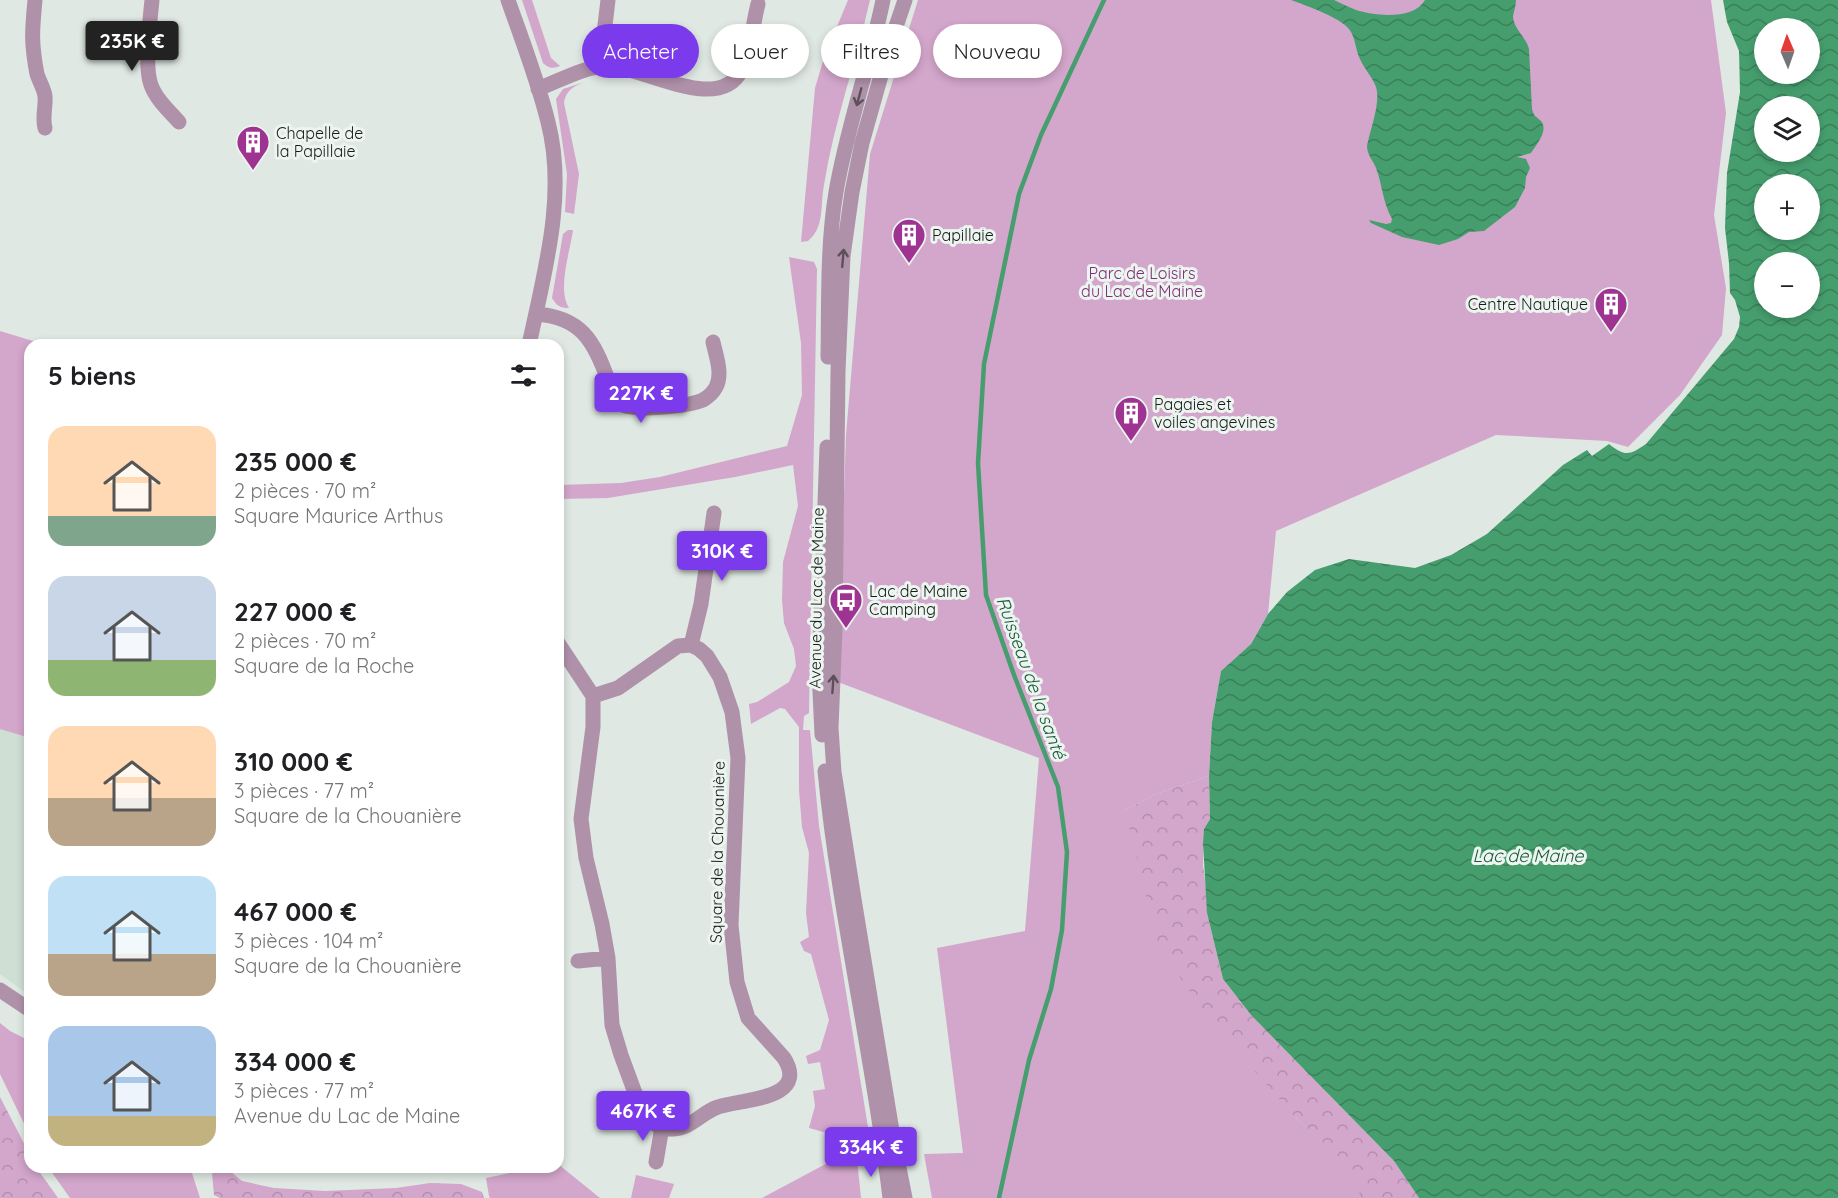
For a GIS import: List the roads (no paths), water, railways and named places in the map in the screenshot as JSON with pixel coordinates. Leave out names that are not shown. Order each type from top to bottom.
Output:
[{"type":"street","points":[[35,0],[31,30],[32,43],[39,80],[45,95],[43,122],[45,128]]},
{"type":"street","points":[[152,0],[148,73],[158,99],[179,122]]},
{"type":"street","points":[[508,0],[550,132],[554,169],[555,194],[551,233],[530,339]]},
{"type":"street","points":[[605,24],[608,0]]},
{"type":"street","name":"Avenue du Lac de Maine","points":[[883,0],[846,147],[831,228],[827,459],[819,671],[826,788],[890,1198]]},
{"type":"street","name":"Avenue du Lac de Maine","points":[[904,0],[862,143],[843,256],[838,371],[835,649],[831,728],[834,772],[876,1036],[905,1198]]},
{"type":"street","points":[[658,78],[701,90],[709,91],[725,87],[737,77],[744,64],[758,4]]},
{"type":"street","points":[[538,89],[582,73]]},
{"type":"street","points":[[536,314],[561,319],[588,336],[599,354],[616,400],[632,408],[689,403],[708,397],[718,381],[718,365],[713,342]]},
{"type":"street","points":[[593,696],[618,688],[678,646],[691,645],[707,569],[714,513]]},
{"type":"street","name":"Square de la Chouanière","points":[[662,1127],[683,1127],[719,1106],[772,1095],[783,1088],[789,1076],[788,1064],[748,1018],[740,995],[734,963],[731,925],[737,740],[732,712],[720,677],[707,656],[691,645]]},
{"type":"street","points":[[564,652],[593,696],[593,727],[581,819],[586,858],[608,958],[612,1025],[642,1112],[652,1122],[662,1127],[656,1162]]},
{"type":"street","points":[[578,962],[608,958]]},
{"type":"street","points":[[0,990],[24,1006]]},
{"type":"water","points":[[1291,0],[1334,0],[1364,12],[1394,15],[1412,11],[1425,0],[1516,0],[1514,20],[1529,49],[1532,109],[1544,129],[1531,153],[1517,157],[1526,159],[1530,168],[1525,188],[1515,207],[1484,231],[1469,232],[1458,239],[1439,245],[1402,237],[1371,223],[1369,220],[1386,224],[1391,223],[1392,219],[1386,206],[1376,168],[1367,149],[1376,108],[1376,87],[1358,55],[1349,29],[1331,16]]},
{"type":"water","name":"Lac de Maine","points":[[1723,0],[1838,0],[1838,1198],[1419,1198],[1394,1161],[1251,1015],[1223,979],[1207,913],[1203,843],[1204,829],[1210,819],[1209,776],[1212,722],[1221,671],[1251,644],[1268,614],[1287,592],[1315,570],[1349,559],[1415,568],[1451,555],[1487,534],[1563,465],[1587,450],[1592,456],[1609,444],[1624,453],[1640,448],[1646,444],[1734,339],[1740,317],[1735,300],[1730,293],[1725,228],[1727,173],[1740,92],[1739,51],[1727,22]]},
{"type":"waterway","name":"Ruisseau de la santé","points":[[999,1198],[1029,1060],[1051,989],[1062,930],[1067,852],[1058,787],[1014,675],[986,595],[978,463],[984,364],[1019,194],[1041,135],[1104,0]]},
{"type":"place","name":"Chapelle de la Papillaie","points":[[253,171]]},
{"type":"place","name":"Papillaie","points":[[909,264]]},
{"type":"place","name":"Centre Nautique","points":[[1611,333]]},
{"type":"place","name":"Pagaies et voiles angevines","points":[[1131,442]]},
{"type":"place","name":"Lac de Maine Camping","points":[[846,629]]},
{"type":"park label","name":"Parc de Loisirs du Lac de Maine","points":[[1142,282]]}]
